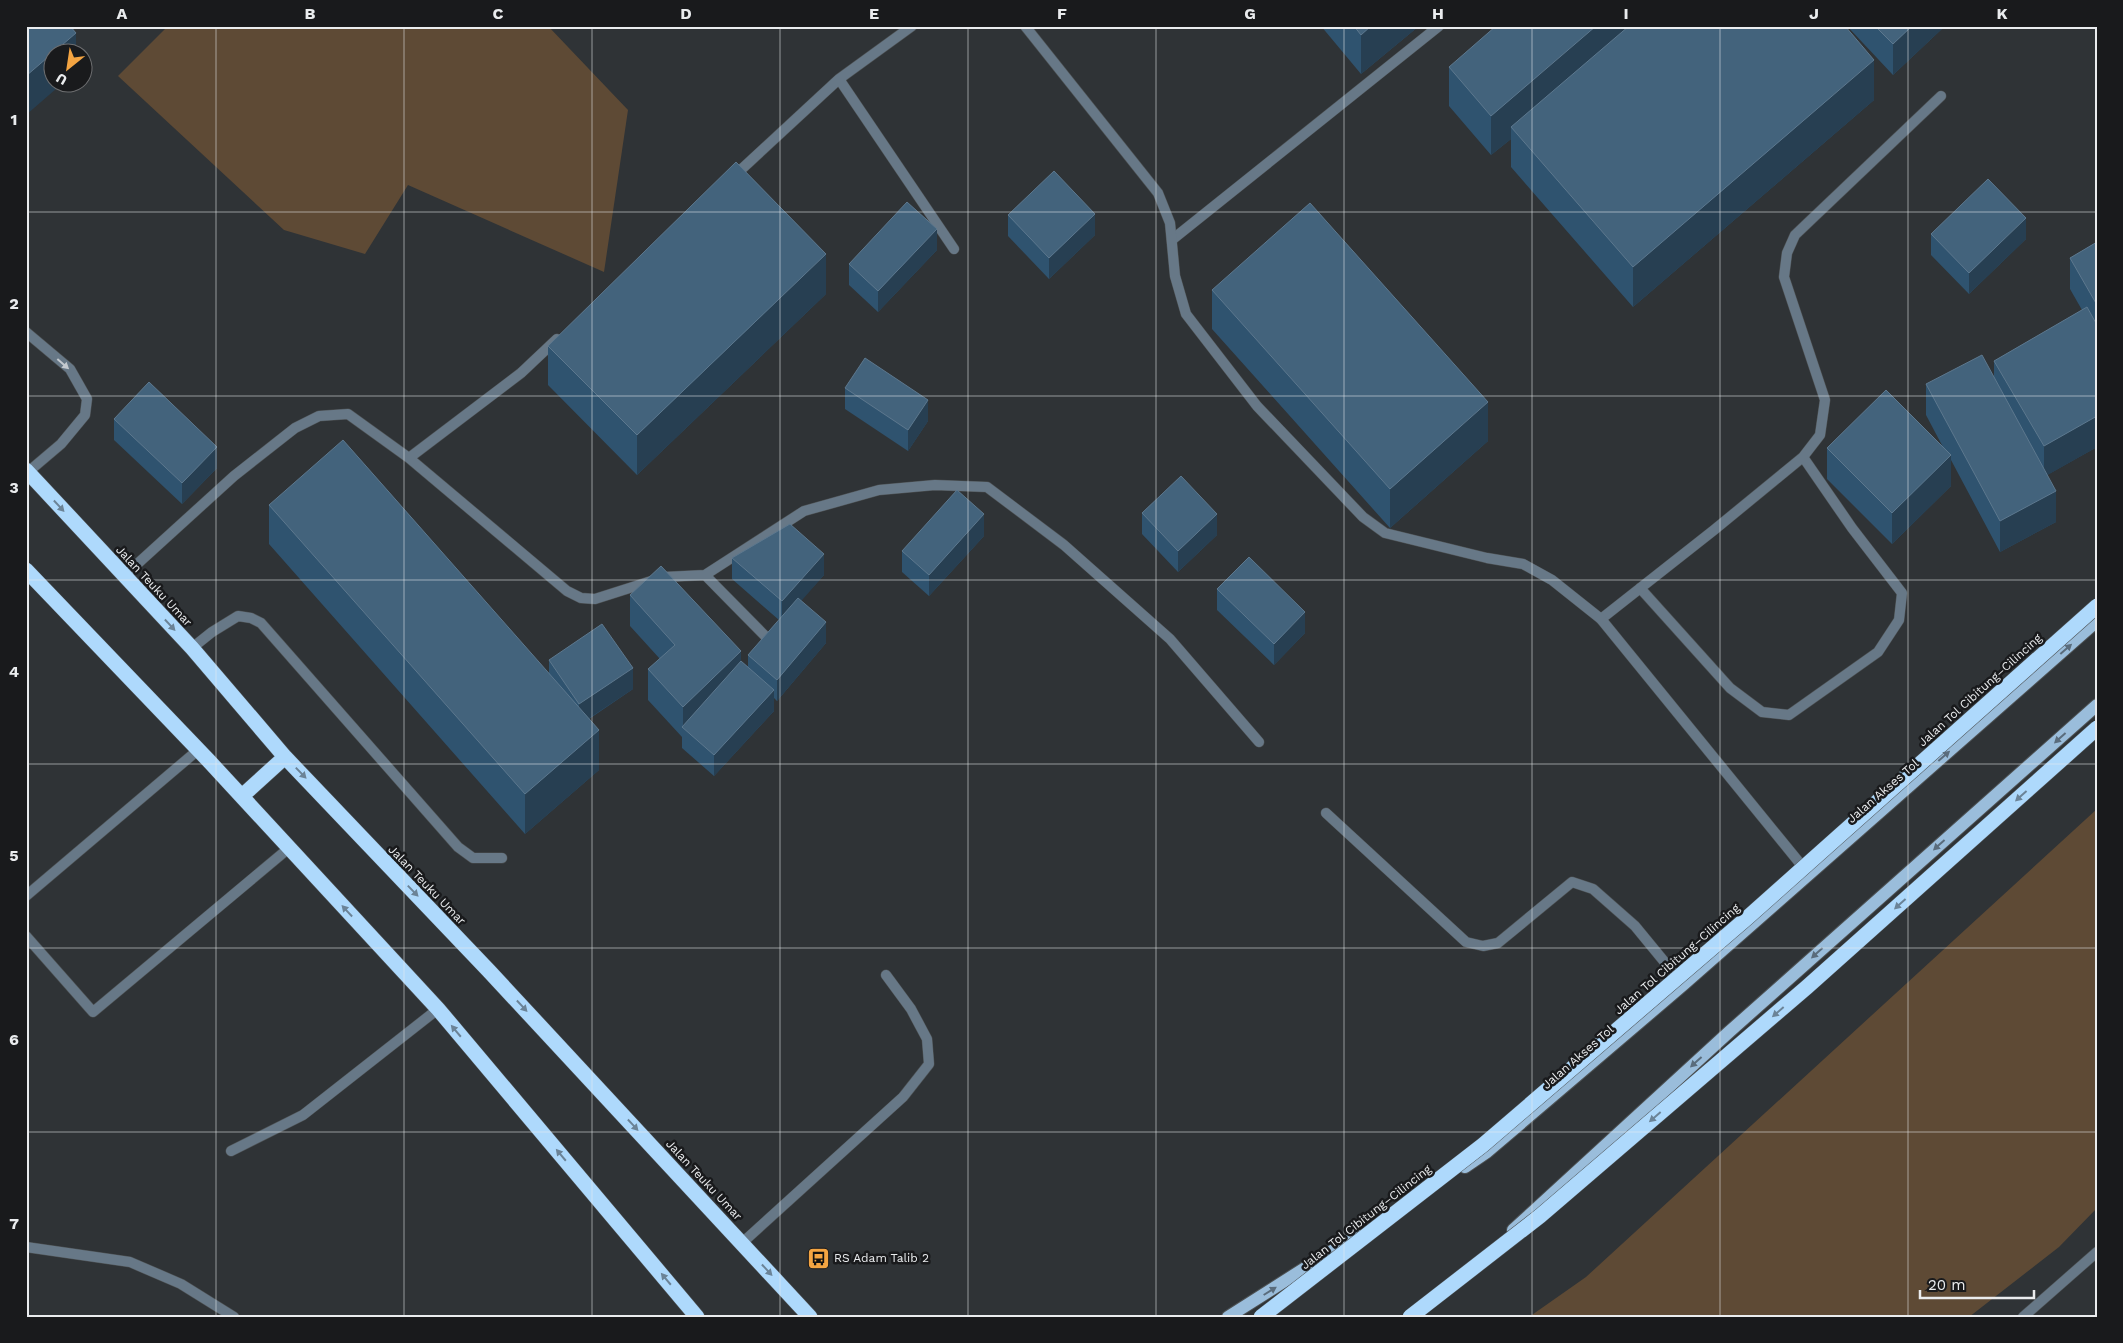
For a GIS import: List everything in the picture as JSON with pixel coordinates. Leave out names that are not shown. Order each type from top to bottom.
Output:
[{"type":"highway","name":"Jalan Teuku Umar","points":[[27,471],[192,648],[285,757],[489,971],[810,1317]]},
{"type":"highway","points":[[26,570],[242,796],[438,1009],[692,1315]]},
{"type":"highway","name":"Jalan Tol Cibitung–Cilincing","points":[[1261,1317],[1483,1145],[1747,918],[2097,606]]},
{"type":"highway","points":[[1410,1317],[1540,1216],[1704,1076],[1815,980],[2097,728]]},
{"type":"highway","points":[[242,796],[285,757]]},
{"type":"main road","name":"Jalan Akses Tol","points":[[1228,1317],[1487,1152],[1683,985],[2097,621]]},
{"type":"main road","points":[[1417,1317],[1728,1032],[2097,705]]},
{"type":"street","points":[[724,186],[840,79],[912,26]]},
{"type":"street","points":[[1025,26],[1158,193],[1170,223],[1175,276],[1186,314],[1257,406],[1364,517],[1385,533],[1487,558],[1523,564],[1552,580],[1601,619],[1810,874]]},
{"type":"street","points":[[1173,239],[1439,26]]},
{"type":"street","points":[[840,79],[954,249]]},
{"type":"street","points":[[1601,619],[1803,457],[1820,435],[1824,400],[1784,276],[1787,253],[1795,234],[1941,96]]},
{"type":"street","points":[[26,332],[70,369],[87,399],[85,416],[60,444],[27,471]]},
{"type":"street","points":[[409,458],[520,373],[564,333]]},
{"type":"street","points":[[124,576],[234,476],[295,428],[319,416],[348,414],[409,458],[567,591],[581,598],[595,599],[664,577],[705,575],[804,511],[879,490],[935,485],[987,487],[1064,546],[1170,640],[1259,742]]},
{"type":"street","points":[[1640,588],[1730,688],[1762,712],[1789,715],[1878,652],[1899,620],[1902,593],[1852,528],[1803,457]]},
{"type":"street","points":[[705,575],[768,639]]},
{"type":"street","points":[[192,648],[212,632],[238,616],[251,618],[261,623],[458,847],[473,858],[502,858]]},
{"type":"street","points":[[26,896],[198,750]]},
{"type":"street","points":[[1326,812],[1466,942],[1484,946],[1498,943],[1572,882],[1594,889],[1635,926],[1683,985]]},
{"type":"street","points":[[26,936],[93,1012],[288,848]]},
{"type":"street","points":[[742,1243],[903,1097],[929,1064],[927,1039],[911,1008],[886,975]]},
{"type":"street","points":[[231,1151],[303,1116],[438,1009]]},
{"type":"street","points":[[26,1247],[130,1262],[180,1284],[234,1317]]},
{"type":"street","points":[[2024,1317],[2097,1252]]},
{"type":"shaded area","points":[[168,26],[548,26],[628,110],[604,272],[408,185],[365,254],[284,230],[118,76]]},
{"type":"shaded area","points":[[2097,809],[2097,1208],[2059,1247],[1969,1317],[1529,1317],[1586,1277]]},
{"type":"building","points":[[26,26],[70,26],[76,33],[66,42],[42,42],[42,62],[26,76]]},
{"type":"building","points":[[1354,26],[1371,26],[1361,35]]},
{"type":"building","points":[[1496,26],[1596,26],[1491,116],[1449,67]]},
{"type":"building","points":[[1629,26],[1845,26],[1874,60],[1633,267],[1511,127]]},
{"type":"building","points":[[1875,26],[1912,26],[1893,44]]},
{"type":"building","points":[[736,162],[826,254],[637,435],[548,346]]},
{"type":"building","points":[[1054,171],[1095,214],[1049,258],[1008,215]]},
{"type":"building","points":[[1988,179],[2026,218],[1969,273],[1931,234]]},
{"type":"building","points":[[907,202],[937,229],[878,291],[849,264]]},
{"type":"building","points":[[1310,203],[1488,402],[1390,489],[1212,290]]},
{"type":"building","points":[[2097,242],[2097,305],[2070,258]]},
{"type":"building","points":[[2087,307],[2097,325],[2097,416],[2044,446],[1994,361]]},
{"type":"building","points":[[1982,355],[2056,491],[2000,521],[1926,384]]},
{"type":"building","points":[[865,358],[928,400],[908,430],[845,388]]},
{"type":"building","points":[[149,382],[217,447],[182,483],[114,419]]},
{"type":"building","points":[[1886,390],[1951,455],[1892,513],[1827,448]]},
{"type":"building","points":[[343,440],[599,730],[525,794],[269,505]]},
{"type":"building","points":[[1181,476],[1217,514],[1178,551],[1142,513]]},
{"type":"building","points":[[957,490],[984,514],[929,575],[902,551]]},
{"type":"building","points":[[790,524],[824,554],[782,601],[732,558]]},
{"type":"building","points":[[1249,557],[1305,612],[1274,644],[1217,589]]},
{"type":"building","points":[[661,566],[741,651],[683,707],[648,669],[675,645],[630,595]]},
{"type":"building","points":[[798,598],[826,622],[777,680],[748,655]]},
{"type":"building","points":[[602,624],[633,668],[579,704],[549,660]]},
{"type":"building","points":[[741,661],[774,690],[714,755],[682,727]]},
{"type":"place","name":"RS Adam Talib 2","points":[[818,1258]]}]
